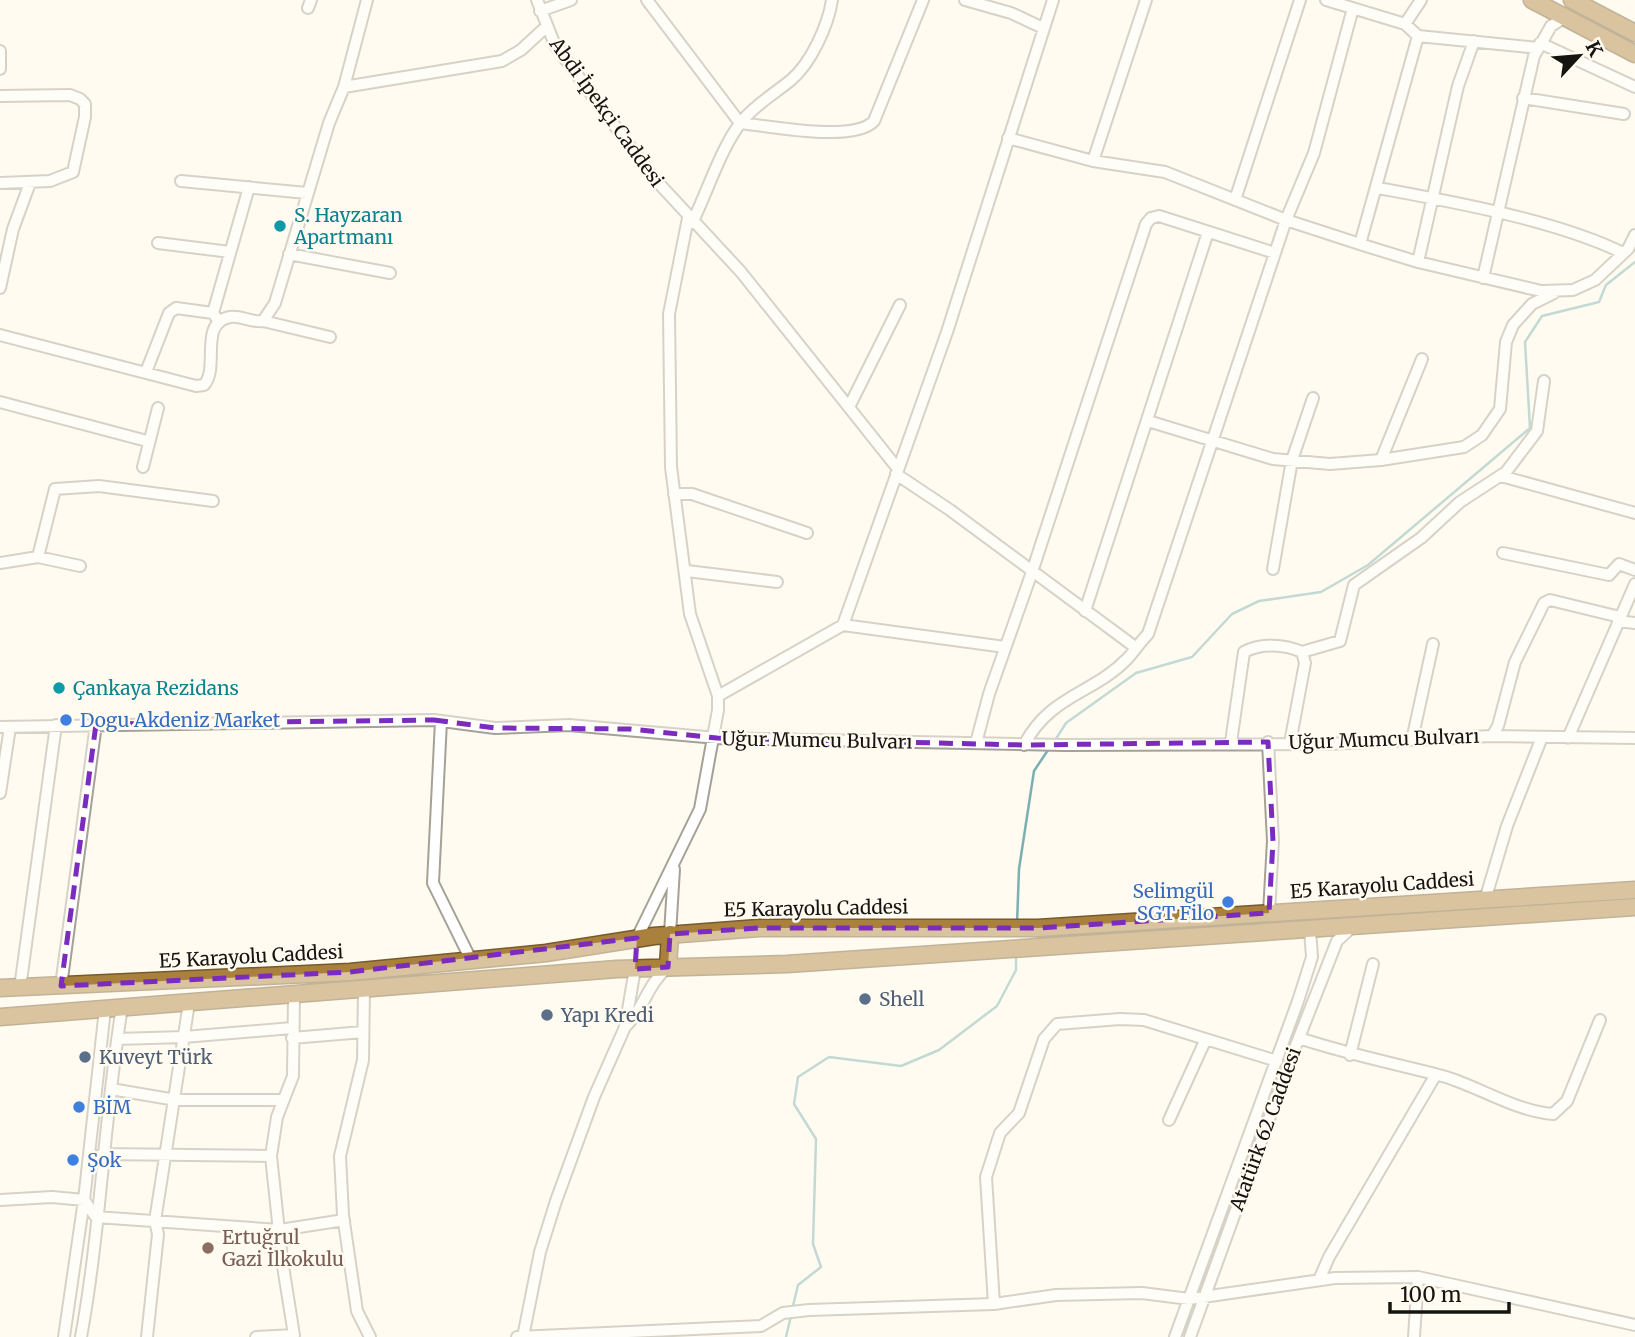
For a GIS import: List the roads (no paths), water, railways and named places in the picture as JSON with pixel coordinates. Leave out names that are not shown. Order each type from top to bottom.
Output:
[{"type":"highway","points":[[1532,0],[1634,56]]},
{"type":"highway","points":[[1573,0],[1635,33]]},
{"type":"highway","name":"E5 Karayolu Caddesi","points":[[0,988],[350,972],[471,960],[670,934],[758,928],[1038,928],[1635,891]]},
{"type":"highway","name":"E5 Karayolu Caddesi","points":[[0,1017],[635,969],[787,964],[1040,949],[1635,907]]},
{"type":"highway","points":[[668,967],[670,934]]},
{"type":"highway","points":[[635,969],[638,938]]},
{"type":"street","points":[[263,321],[275,303],[329,123],[344,87],[367,0]]},
{"type":"street","points":[[538,6],[571,0]]},
{"type":"street","points":[[647,0],[740,123],[832,132],[868,127],[874,121],[923,0]]},
{"type":"street","points":[[638,938],[700,809],[718,696],[691,614],[674,494],[669,417],[669,314],[690,220],[740,123],[757,105],[793,78],[804,65],[813,50],[832,0]]},
{"type":"street","points":[[965,0],[1011,13],[1043,28]]},
{"type":"street","points":[[842,625],[947,332],[1053,0]]},
{"type":"street","points":[[1093,161],[1146,0]]},
{"type":"street","points":[[1235,200],[1300,0]]},
{"type":"street","points":[[1326,0],[1405,24],[1418,36],[1539,46],[1635,87]]},
{"type":"street","points":[[1405,24],[1422,0]]},
{"type":"street","name":"Abdi İpekçi Caddesi","points":[[538,6],[555,46],[582,85],[690,220],[741,272],[849,407],[897,472],[1135,647]]},
{"type":"street","points":[[1024,744],[1033,727],[1049,710],[1127,659],[1148,634],[1166,587],[1286,220],[1314,153],[1353,8]]},
{"type":"street","points":[[1483,278],[1523,98],[1539,46],[1550,26],[1565,17]]},
{"type":"street","points":[[344,87],[502,61],[521,50],[546,27]]},
{"type":"street","points":[[1360,244],[1378,188],[1418,36]]},
{"type":"street","points":[[1418,262],[1458,86],[1474,41]]},
{"type":"street","points":[[0,51],[0,69]]},
{"type":"street","points":[[0,96],[70,95],[85,104],[83,131],[73,172],[50,181],[0,183]]},
{"type":"street","points":[[1523,98],[1624,114]]},
{"type":"street","points":[[1008,138],[1093,161],[1165,172],[1286,220],[1418,262],[1555,292],[1573,290],[1595,280],[1623,253],[1635,235]]},
{"type":"street","points":[[181,181],[307,193]]},
{"type":"street","points":[[0,288],[13,229],[30,183]]},
{"type":"street","points":[[0,335],[196,386],[204,385],[211,375],[211,335],[230,252],[249,187]]},
{"type":"street","points":[[1378,188],[1432,198],[1597,240],[1623,253]]},
{"type":"street","points":[[976,743],[1005,647],[1146,224],[1151,218],[1159,216],[1275,253]]},
{"type":"street","points":[[1085,611],[1208,232]]},
{"type":"street","points":[[158,243],[230,252]]},
{"type":"street","points":[[289,254],[390,273]]},
{"type":"street","points":[[1148,421],[1212,442],[1292,460],[1330,464],[1381,460],[1464,447],[1482,435],[1500,410],[1506,342],[1513,325],[1532,304],[1555,292]]},
{"type":"street","points":[[849,407],[900,305]]},
{"type":"street","points":[[146,372],[169,313],[177,308],[216,317],[263,321],[330,337]]},
{"type":"street","points":[[1381,460],[1422,359]]},
{"type":"street","points":[[1231,742],[1244,652],[1269,646],[1302,652],[1340,641],[1354,585],[1421,538],[1460,502],[1501,476],[1537,430],[1544,381]]},
{"type":"street","points":[[1273,569],[1292,460],[1313,398]]},
{"type":"street","points":[[0,402],[147,441]]},
{"type":"street","points":[[143,467],[147,441],[158,408]]},
{"type":"street","points":[[1501,476],[1635,513]]},
{"type":"street","points":[[38,557],[55,489],[99,486],[213,501]]},
{"type":"street","points":[[674,494],[692,494],[807,533]]},
{"type":"street","points":[[1503,553],[1609,575],[1619,564],[1635,570]]},
{"type":"street","points":[[0,563],[38,557],[80,566]]},
{"type":"street","points":[[687,571],[777,582]]},
{"type":"street","points":[[1568,738],[1635,585]]},
{"type":"street","points":[[1492,736],[1498,726],[1515,662],[1544,603],[1550,600],[1635,623]]},
{"type":"street","points":[[718,696],[842,625],[1005,647]]},
{"type":"street","points":[[1412,740],[1433,644]]},
{"type":"street","points":[[1290,743],[1306,663],[1302,652]]},
{"type":"street","points":[[441,721],[433,883],[471,960]]},
{"type":"street","name":"Uğur Mumcu Bulvarı","points":[[5,727],[441,721],[495,728],[569,725],[713,738],[1040,745],[1290,743],[1492,736],[1635,738]]},
{"type":"street","points":[[61,986],[96,724]]},
{"type":"street","points":[[20,988],[56,725]]},
{"type":"street","points":[[0,793],[5,727]]},
{"type":"street","points":[[1485,900],[1507,826],[1542,737]]},
{"type":"street","points":[[1268,742],[1273,841],[1269,913]]},
{"type":"street","points":[[670,934],[672,875],[681,847]]},
{"type":"street","name":"Atatürk 62 Caddesi","points":[[1190,1337],[1337,941],[1352,927]]},
{"type":"street","name":"Atatürk 62 Caddesi","points":[[1175,1337],[1277,1061],[1312,957],[1310,930]]},
{"type":"street","points":[[1350,1055],[1373,964]]},
{"type":"street","points":[[625,1027],[640,1013],[652,982],[668,967]]},
{"type":"street","points":[[635,969],[625,1027],[594,1097],[556,1201],[540,1252],[521,1337],[761,1331],[783,1312],[994,1304],[1056,1295],[1142,1293],[1189,1299],[1319,1280],[1418,1277],[1635,1325]]},
{"type":"street","points":[[364,990],[363,1060],[340,1156],[344,1220],[358,1311],[370,1337],[380,1337]]},
{"type":"street","points":[[263,1337],[294,1335],[271,1156],[283,1100],[293,1076],[294,996]]},
{"type":"street","points":[[147,1337],[158,1234],[155,1221],[176,1100],[189,1003]]},
{"type":"street","points":[[81,1337],[91,1283],[103,1154],[122,1007]]},
{"type":"street","points":[[64,1337],[84,1200],[105,1009]]},
{"type":"street","points":[[994,1304],[986,1177],[1000,1133],[1019,1113],[1044,1039],[1057,1024],[1120,1019],[1144,1020],[1277,1061]]},
{"type":"street","points":[[1299,1038],[1350,1055],[1435,1076],[1532,1110],[1553,1114],[1567,1101],[1600,1020]]},
{"type":"street","points":[[117,1039],[363,1032]]},
{"type":"street","points":[[1169,1120],[1205,1041]]},
{"type":"street","points":[[1319,1280],[1329,1257],[1435,1076]]},
{"type":"street","points":[[111,1089],[176,1100],[283,1100]]},
{"type":"street","points":[[103,1154],[167,1157],[271,1156]]},
{"type":"street","points":[[0,1200],[52,1197],[84,1200],[96,1217]]},
{"type":"street","points":[[96,1217],[280,1230],[310,1228],[344,1220]]},
{"type":"street","points":[[1414,1337],[1418,1277]]},
{"type":"waterway","points":[[1054,742],[1066,723],[1136,673],[1192,657],[1232,614],[1259,601],[1321,592],[1368,565],[1530,428],[1525,342],[1542,316],[1599,302],[1606,285],[1635,262]]},
{"type":"waterway","points":[[1017,924],[1019,869],[1034,771],[1050,747]]},
{"type":"waterway","points":[[792,1310],[798,1285],[821,1267],[813,1244],[816,1139],[794,1104],[798,1077],[829,1057],[901,1066],[939,1050],[997,1006],[1016,970],[1016,955]]},
{"type":"waterway","points":[[786,1337],[791,1316]]},
{"type":"place","name":"S. Hayzaran Apartmanı","points":[[280,226]]},
{"type":"place","name":"Çankaya Rezidans","points":[[59,688]]},
{"type":"place","name":"Dogu Akdeniz Market","points":[[66,720]]},
{"type":"place","name":"Selimgül SGT Filo","points":[[1228,902]]},
{"type":"place","name":"Shell","points":[[865,999]]},
{"type":"place","name":"Yapı Kredi","points":[[547,1015]]},
{"type":"place","name":"Kuveyt Türk","points":[[85,1057]]},
{"type":"place","name":"BİM","points":[[79,1107]]},
{"type":"place","name":"Şok","points":[[73,1160]]},
{"type":"place","name":"Ertuğrul Gazi İlkokulu","points":[[208,1248]]}]
